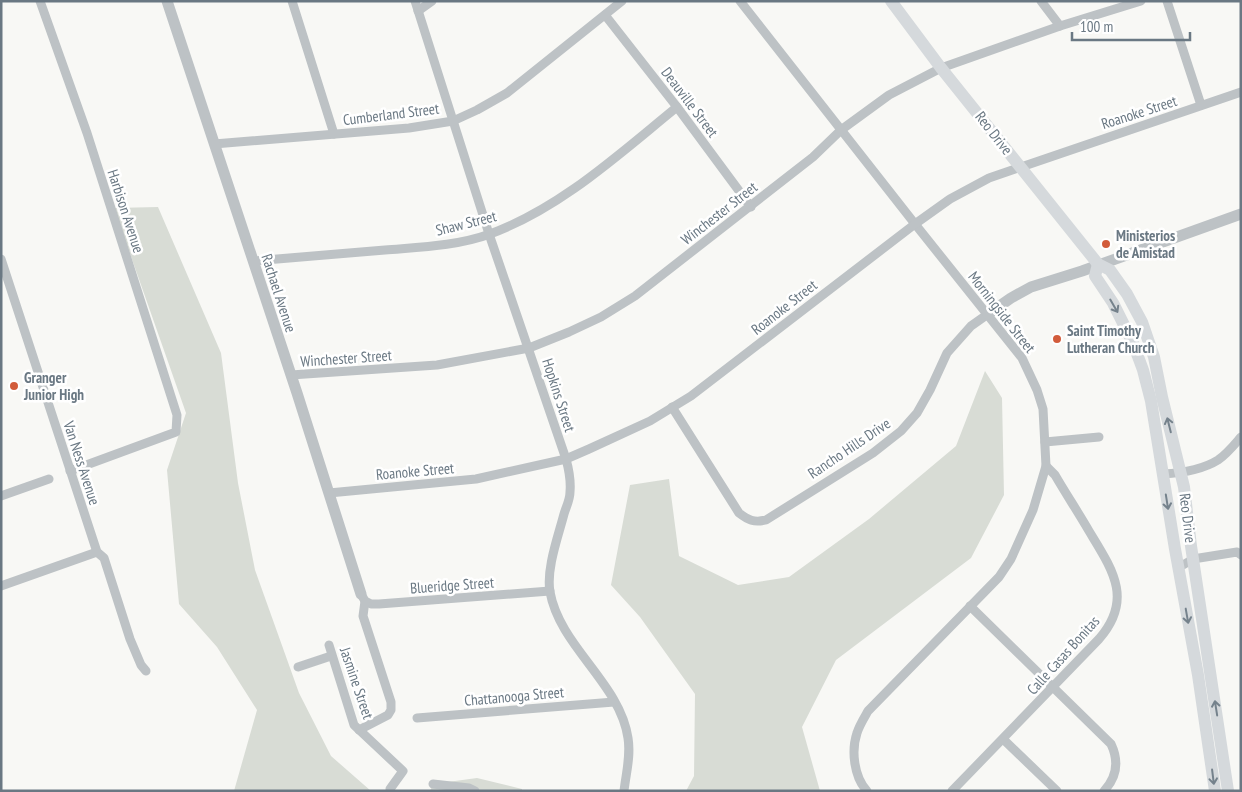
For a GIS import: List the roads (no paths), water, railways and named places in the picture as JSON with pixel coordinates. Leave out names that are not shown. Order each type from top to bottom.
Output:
[{"type":"main road","name":"Reo Drive","points":[[891,1],[941,68],[1098,264],[1110,270],[1127,294],[1142,322],[1154,356],[1184,487],[1228,791]]},
{"type":"main road","name":"Reo Drive","points":[[1098,264],[1095,276],[1113,303],[1127,330],[1143,370],[1151,401],[1178,568],[1198,675],[1215,791]]},
{"type":"street","name":"Harbison Avenue","points":[[40,1],[87,134],[177,415],[176,432],[70,471]]},
{"type":"street","name":"Rachael Avenue","points":[[167,1],[363,598]]},
{"type":"street","points":[[292,1],[334,134]]},
{"type":"street","name":"Hopkins Street","points":[[415,1],[489,234],[566,459],[570,479],[570,494],[556,541],[551,566],[550,591],[555,608],[568,635],[622,714],[628,739],[629,757],[624,791]]},
{"type":"street","points":[[418,11],[432,1]]},
{"type":"street","name":"Cumberland Street","points":[[214,144],[409,128],[454,120],[477,110],[507,93],[622,1]]},
{"type":"street","name":"Morningside Street","points":[[740,1],[1022,358],[1037,390],[1043,409],[1046,466],[1033,510],[1011,559],[999,577],[868,711],[857,732],[854,750],[859,780],[868,791]]},
{"type":"street","points":[[1041,1],[1060,26]]},
{"type":"street","name":"Winchester Street","points":[[291,375],[437,365],[529,348],[581,327],[635,296],[813,157],[841,130],[889,95],[941,68],[1060,26],[1140,1]]},
{"type":"street","points":[[1167,1],[1201,105]]},
{"type":"street","name":"Deauville Street","points":[[605,15],[751,206]]},
{"type":"street","name":"Roanoke Street","points":[[329,493],[476,479],[566,459],[650,421],[692,396],[915,224],[950,200],[989,178],[1241,92]]},
{"type":"street","name":"Shaw Street","points":[[253,261],[426,246],[489,234],[531,215],[569,193],[677,108]]},
{"type":"street","name":"Rancho Hills Drive","points":[[672,407],[739,513],[748,520],[758,522],[766,520],[873,453],[901,431],[917,413],[948,353],[971,326],[1010,298],[1031,287],[1178,238],[1241,214]]},
{"type":"street","name":"Van Ness Avenue","points":[[1,260],[97,552],[104,558],[130,639],[141,665],[146,671]]},
{"type":"street","points":[[1045,442],[1099,437]]},
{"type":"street","points":[[1163,474],[1180,473],[1218,460],[1241,437]]},
{"type":"street","name":"Calle Casas Bonitas","points":[[952,791],[1105,633],[1113,619],[1118,596],[1116,581],[1111,567],[1055,475],[1046,466]]},
{"type":"street","points":[[1,496],[49,479]]},
{"type":"street","points":[[1,586],[97,552]]},
{"type":"street","points":[[1178,568],[1193,559],[1236,552],[1241,555]]},
{"type":"street","name":"Blueridge Street","points":[[363,598],[371,604],[379,604],[550,591]]},
{"type":"street","points":[[359,730],[388,715],[391,710],[391,702],[363,616],[363,598]]},
{"type":"street","points":[[970,606],[1111,744],[1116,766],[1113,778],[1106,789]]},
{"type":"street","name":"Jasmine Street","points":[[329,645],[354,725],[403,771],[390,789]]},
{"type":"street","points":[[298,667],[331,656]]},
{"type":"street","name":"Chattanooga Street","points":[[417,718],[614,702]]},
{"type":"street","points":[[1003,739],[1057,791]]},
{"type":"street","points":[[433,784],[469,788],[475,791]]},
{"type":"place","name":"Ministerios de Amistad","points":[[1106,244]]},
{"type":"place","name":"Saint Timothy Lutheran Church","points":[[1057,339]]},
{"type":"place","name":"Granger Junior High","points":[[14,386]]}]
